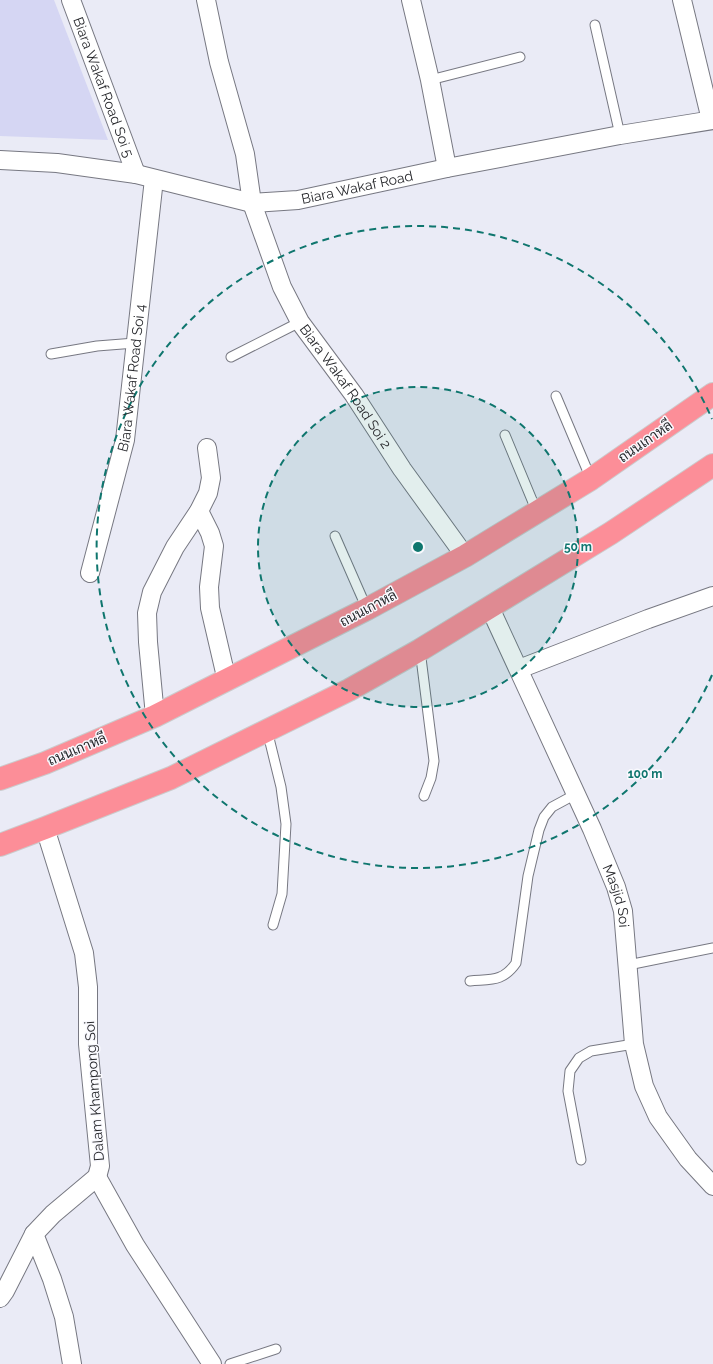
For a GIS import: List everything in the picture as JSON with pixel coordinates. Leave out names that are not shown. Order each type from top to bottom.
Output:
[{"type":"highway","name":"ถนนเกาหลี","points":[[0,779],[45,763],[155,716],[367,609],[465,556],[591,479],[713,394]]},
{"type":"highway","points":[[0,845],[171,778],[349,690],[490,608],[611,533],[713,465]]},
{"type":"street","name":"Biara Wakaf Road Soi 5","points":[[71,0],[136,174]]},
{"type":"street","name":"Biara Wakaf Road Soi 2","points":[[206,0],[219,62],[245,154],[252,204],[282,287],[300,322],[354,396],[402,469],[465,556]]},
{"type":"street","points":[[411,0],[430,80],[448,168]]},
{"type":"street","points":[[682,0],[712,120]]},
{"type":"street","name":"Biara Wakaf Road","points":[[0,160],[57,163],[136,174],[252,204],[298,200],[448,168],[620,135],[712,120]]},
{"type":"street","name":"Biara Wakaf Road Soi 4","points":[[90,573],[125,440],[154,179]]},
{"type":"street","points":[[155,716],[148,642],[147,613],[152,592],[175,547],[199,511],[208,493],[211,478],[207,448]]},
{"type":"street","points":[[199,511],[210,532],[214,546],[209,587],[210,608],[227,680]]},
{"type":"street","points":[[518,670],[648,619],[713,596]]},
{"type":"street","name":"Masjid Soi","points":[[490,608],[576,794],[616,887],[623,910],[634,1044],[644,1086],[658,1118],[688,1159],[713,1186]]},
{"type":"street","name":"Dalam Khampong Soi","points":[[0,1298],[34,1234],[53,1214],[97,1177],[100,1166],[88,1044],[88,987],[84,953],[45,828]]},
{"type":"street","points":[[97,1177],[135,1245],[212,1364]]},
{"type":"street","points":[[34,1234],[52,1279],[64,1317],[72,1364]]},
{"type":"lane","points":[[594,25],[620,135]]},
{"type":"lane","points":[[430,80],[520,57]]},
{"type":"lane","points":[[231,357],[300,322]]},
{"type":"lane","points":[[51,354],[98,346],[135,343]]},
{"type":"lane","points":[[556,396],[591,479]]},
{"type":"lane","points":[[505,435],[537,512]]},
{"type":"lane","points":[[334,536],[367,609]]},
{"type":"lane","points":[[420,650],[434,761],[431,778],[424,796]]},
{"type":"lane","points":[[267,730],[281,788],[286,824],[282,894],[272,925]]},
{"type":"lane","points":[[470,981],[498,978],[510,973],[516,963],[528,876],[539,830],[544,817],[552,807],[576,794]]},
{"type":"lane","points":[[628,965],[713,948]]},
{"type":"lane","points":[[581,1160],[568,1091],[570,1071],[578,1058],[591,1050],[634,1044]]},
{"type":"lane","points":[[230,1364],[244,1358],[276,1349]]},
{"type":"shaded area","points":[[0,0],[54,0],[108,140],[0,136]]}]
